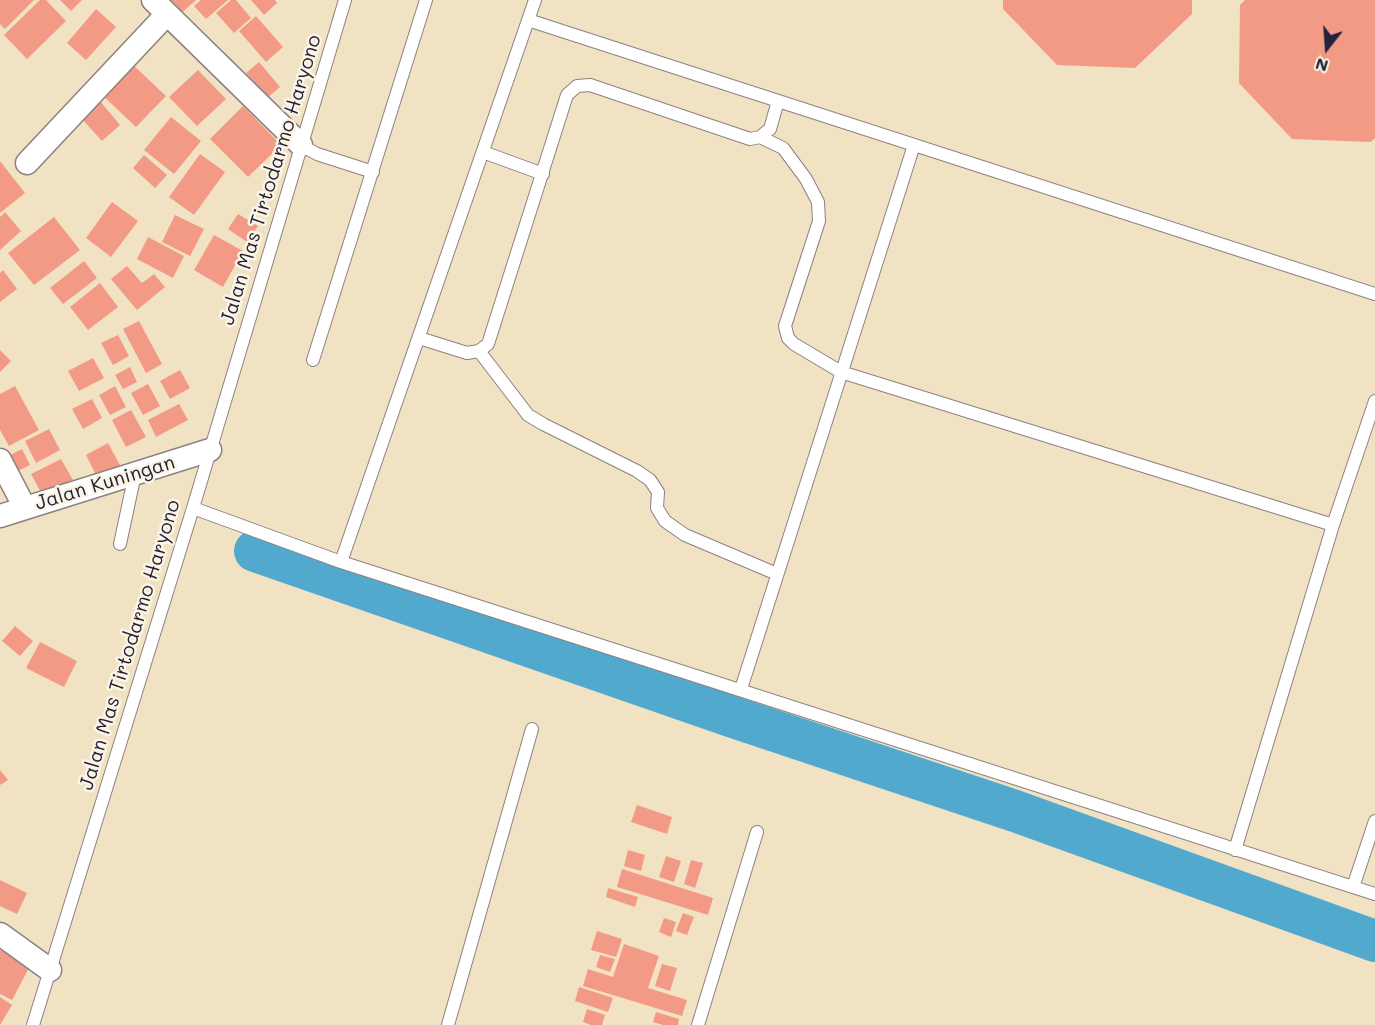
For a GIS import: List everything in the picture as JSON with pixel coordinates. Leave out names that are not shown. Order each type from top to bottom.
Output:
[{"type":"street","points":[[27,163],[160,7],[301,146]]},
{"type":"street","name":"Jalan Kuningan","points":[[0,516],[210,450]]},
{"type":"street","points":[[0,460],[25,508]]},
{"type":"street","points":[[0,934],[50,970]]},
{"type":"lane","name":"Jalan Mas Tirtodarmo Haryono","points":[[33,1025],[193,508],[345,0]]},
{"type":"lane","points":[[313,360],[426,0]]},
{"type":"lane","points":[[341,562],[535,0]]},
{"type":"lane","points":[[528,20],[1375,294]]},
{"type":"lane","points":[[418,338],[467,354],[480,351],[488,345],[567,95],[577,86],[590,85],[750,139],[760,137],[771,129],[778,100]]},
{"type":"lane","points":[[760,137],[783,148],[806,179],[818,202],[819,221],[785,326],[788,338],[794,344],[841,372],[1334,525]]},
{"type":"lane","points":[[741,689],[914,145]]},
{"type":"lane","points":[[301,146],[317,154],[373,172]]},
{"type":"lane","points":[[483,152],[543,174]]},
{"type":"lane","points":[[480,351],[528,415],[637,471],[650,480],[658,492],[657,508],[665,521],[685,535],[777,574]]},
{"type":"lane","points":[[1235,850],[1334,525],[1375,401]]},
{"type":"lane","points":[[120,544],[135,474]]},
{"type":"lane","points":[[193,508],[341,562],[1375,894]]},
{"type":"lane","points":[[448,1025],[532,729]]},
{"type":"lane","points":[[1353,887],[1375,821]]},
{"type":"lane","points":[[698,1025],[757,832]]},
{"type":"building","points":[[0,0],[34,0],[5,29],[0,24]]},
{"type":"building","points":[[40,0],[46,0],[66,21],[27,59],[4,35]]},
{"type":"building","points":[[60,0],[82,0],[71,11]]},
{"type":"building","points":[[164,0],[196,0],[178,16]]},
{"type":"building","points":[[201,0],[228,0],[206,19],[194,6]]},
{"type":"building","points":[[231,0],[236,0],[251,18],[234,33],[216,13]]},
{"type":"building","points":[[251,0],[275,0],[277,3],[264,15]]},
{"type":"building","points":[[1003,0],[1192,0],[1192,14],[1135,68],[1057,65],[1003,9]]},
{"type":"building","points":[[1245,0],[1375,0],[1375,138],[1371,142],[1292,139],[1239,83],[1240,5]]},
{"type":"building","points":[[96,9],[116,27],[86,60],[67,43]]},
{"type":"building","points":[[256,16],[283,47],[266,62],[239,31]]},
{"type":"building","points":[[130,62],[166,96],[136,127],[100,93]]},
{"type":"building","points":[[259,62],[280,87],[268,97],[246,73]]},
{"type":"building","points":[[198,70],[226,99],[197,126],[169,97]]},
{"type":"building","points":[[100,101],[120,125],[102,141],[81,118]]},
{"type":"building","points":[[243,106],[281,145],[248,177],[210,139]]},
{"type":"building","points":[[171,117],[201,141],[174,174],[144,150]]},
{"type":"building","points":[[200,154],[225,172],[194,215],[169,197]]},
{"type":"building","points":[[144,155],[167,175],[155,188],[133,168]]},
{"type":"building","points":[[0,161],[25,193],[0,213]]},
{"type":"building","points":[[112,202],[138,221],[111,257],[86,238]]},
{"type":"building","points":[[5,212],[21,231],[0,250],[0,217]]},
{"type":"building","points":[[238,214],[258,226],[247,242],[228,229]]},
{"type":"building","points":[[175,215],[204,229],[190,256],[162,242]]},
{"type":"building","points":[[54,217],[80,250],[34,285],[8,253]]},
{"type":"building","points":[[214,235],[243,251],[223,287],[194,270]]},
{"type":"building","points":[[148,237],[184,256],[173,278],[137,259]]},
{"type":"building","points":[[84,261],[97,278],[63,304],[50,288]]},
{"type":"building","points":[[127,266],[142,283],[154,274],[165,287],[137,310],[111,279]]},
{"type":"building","points":[[3,270],[17,289],[0,302],[0,273]]},
{"type":"building","points":[[100,283],[118,307],[88,330],[70,307]]},
{"type":"building","points":[[139,321],[162,364],[146,373],[123,329]]},
{"type":"building","points":[[118,335],[129,356],[113,365],[101,343]]},
{"type":"building","points":[[0,350],[11,361],[0,372]]},
{"type":"building","points":[[93,358],[104,378],[79,391],[68,371]]},
{"type":"building","points":[[130,367],[137,382],[123,389],[115,375]]},
{"type":"building","points":[[180,370],[190,388],[170,399],[160,381]]},
{"type":"building","points":[[148,384],[160,406],[143,415],[131,393]]},
{"type":"building","points":[[15,386],[39,430],[9,446],[0,430],[0,394]]},
{"type":"building","points":[[115,386],[126,407],[110,415],[99,395]]},
{"type":"building","points":[[92,399],[102,418],[83,429],[72,409]]},
{"type":"building","points":[[179,404],[188,420],[156,437],[148,420]]},
{"type":"building","points":[[131,410],[146,437],[126,447],[112,420]]},
{"type":"building","points":[[49,429],[60,450],[36,463],[25,441]]},
{"type":"building","points":[[108,443],[121,467],[98,479],[86,455]]},
{"type":"building","points":[[22,449],[30,465],[16,472],[8,456]]},
{"type":"building","points":[[61,459],[73,480],[43,496],[31,474]]},
{"type":"building","points":[[15,626],[33,641],[20,656],[2,641]]},
{"type":"building","points":[[40,642],[77,661],[64,687],[26,668]]},
{"type":"building","points":[[0,770],[8,780],[0,785]]},
{"type":"building","points":[[637,805],[672,817],[667,834],[631,822]]},
{"type":"building","points":[[628,850],[645,855],[641,871],[624,866]]},
{"type":"building","points":[[666,856],[681,861],[674,882],[659,877]]},
{"type":"building","points":[[691,860],[703,863],[695,888],[684,884]]},
{"type":"building","points":[[622,869],[713,898],[708,915],[617,887]]},
{"type":"building","points":[[0,880],[27,893],[17,914],[0,906]]},
{"type":"building","points":[[608,888],[638,897],[635,907],[606,897]]},
{"type":"building","points":[[683,913],[694,917],[687,935],[676,931]]},
{"type":"building","points":[[664,918],[676,922],[671,937],[659,932]]},
{"type":"building","points":[[597,931],[622,939],[616,957],[591,950]]},
{"type":"building","points":[[624,944],[659,956],[648,988],[687,1000],[682,1016],[583,986],[588,969],[613,977]]},
{"type":"building","points":[[0,950],[30,966],[12,1000],[0,994]]},
{"type":"building","points":[[600,955],[615,959],[610,972],[596,967]]},
{"type":"building","points":[[662,964],[677,968],[670,991],[655,986]]},
{"type":"building","points":[[579,987],[613,998],[608,1012],[575,1001]]},
{"type":"building","points":[[0,997],[12,1005],[0,1025]]},
{"type":"building","points":[[587,1009],[605,1015],[602,1025],[583,1022]]},
{"type":"building","points":[[656,1012],[679,1019],[678,1025],[653,1022]]},
{"type":"waterway","points":[[255,551],[730,716],[1015,811],[1375,941]]}]
